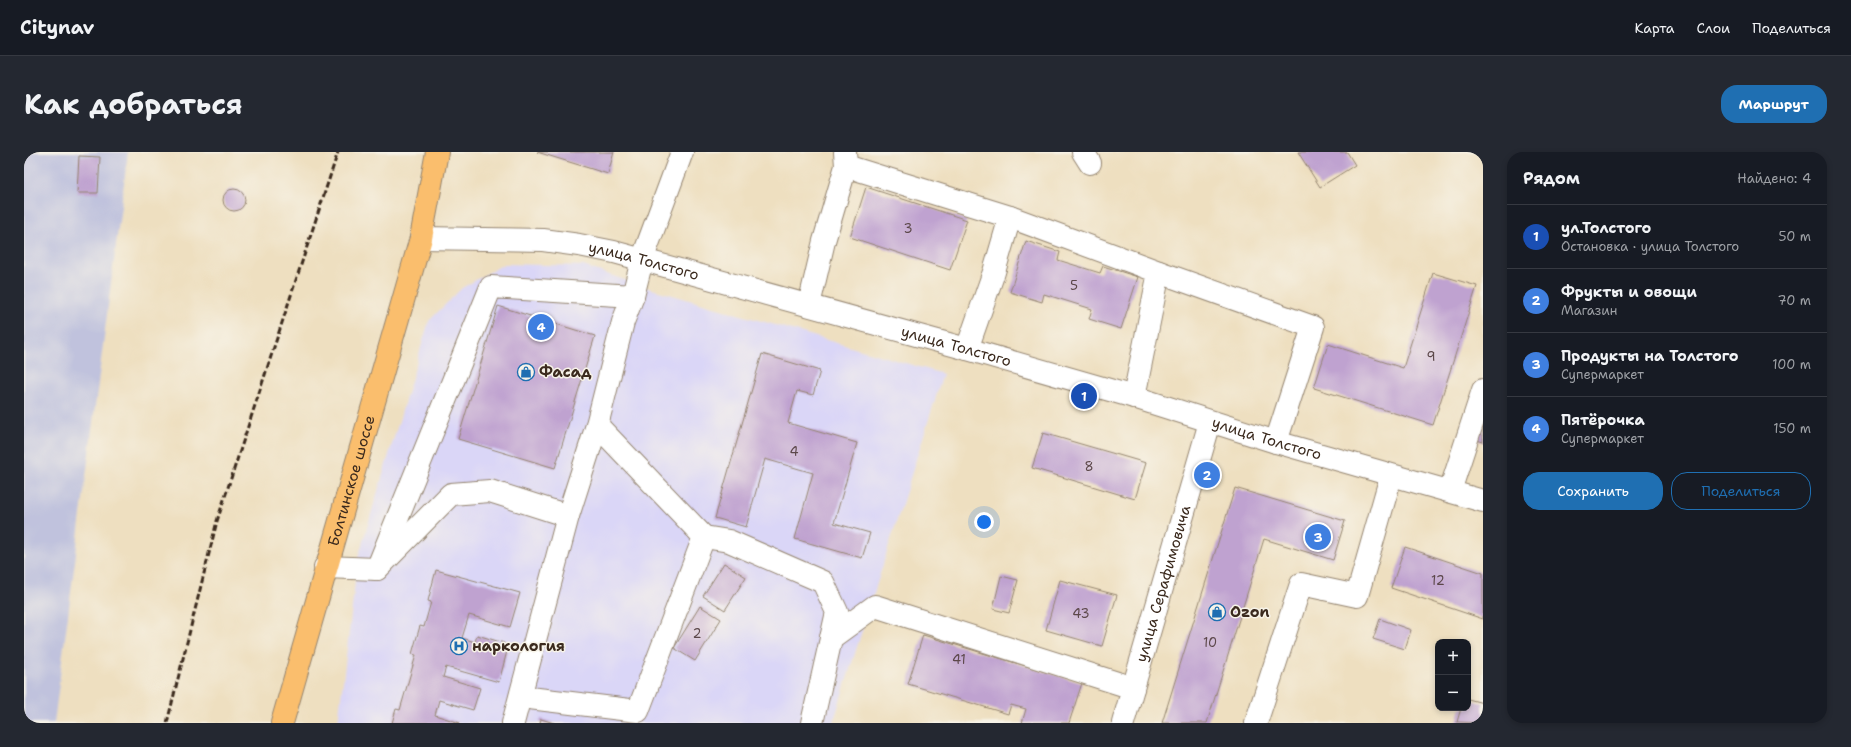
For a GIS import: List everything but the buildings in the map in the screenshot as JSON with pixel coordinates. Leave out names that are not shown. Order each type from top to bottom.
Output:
[{"type":"main road","name":"Болтинское шоссе","points":[[282,723],[325,567],[420,238],[437,152]]},
{"type":"street","points":[[513,723],[568,516],[597,425],[623,322],[633,296],[642,260],[682,152]]},
{"type":"street","points":[[809,305],[846,159],[1313,327],[1276,442]]},
{"type":"street","points":[[967,349],[994,272],[1010,217]]},
{"type":"street","name":"улица Толстого","points":[[420,238],[543,240],[579,245],[642,260],[967,349],[1134,397],[1210,422],[1391,476],[1483,501]]},
{"type":"street","points":[[1134,397],[1159,272]]},
{"type":"street","points":[[376,569],[491,287],[633,296]]},
{"type":"street","points":[[1450,491],[1483,390]]},
{"type":"street","name":"улица Серафимовича","points":[[1123,723],[1210,422]]},
{"type":"street","points":[[597,425],[704,537],[729,541],[822,582],[837,612],[812,723]]},
{"type":"street","points":[[1256,723],[1302,584],[1357,596],[1391,476]]},
{"type":"street","points":[[325,567],[376,569],[451,494],[490,491],[568,516]]},
{"type":"street","points":[[521,697],[638,711],[704,537]]},
{"type":"street","points":[[831,638],[875,606],[1133,688]]},
{"type":"shaded area","points":[[24,152],[128,152],[54,723],[24,723]]},
{"type":"shaded area","points":[[504,264],[583,266],[648,288],[943,374],[833,723],[338,723],[358,558],[429,321],[462,288]]},
{"type":"railway","points":[[167,723],[217,521],[338,152]]},
{"type":"place","name":"Пятёрочка","points":[[541,327]]},
{"type":"place","name":"Фасад","points":[[526,372]]},
{"type":"place","name":"ул.Толстого","points":[[1084,396]]},
{"type":"place","name":"Фрукты и овощи","points":[[1207,475]]},
{"type":"place","name":"Продукты на Толстого","points":[[1318,537]]},
{"type":"place","name":"Ozon","points":[[1217,612]]},
{"type":"place","name":"наркология","points":[[459,646]]}]
